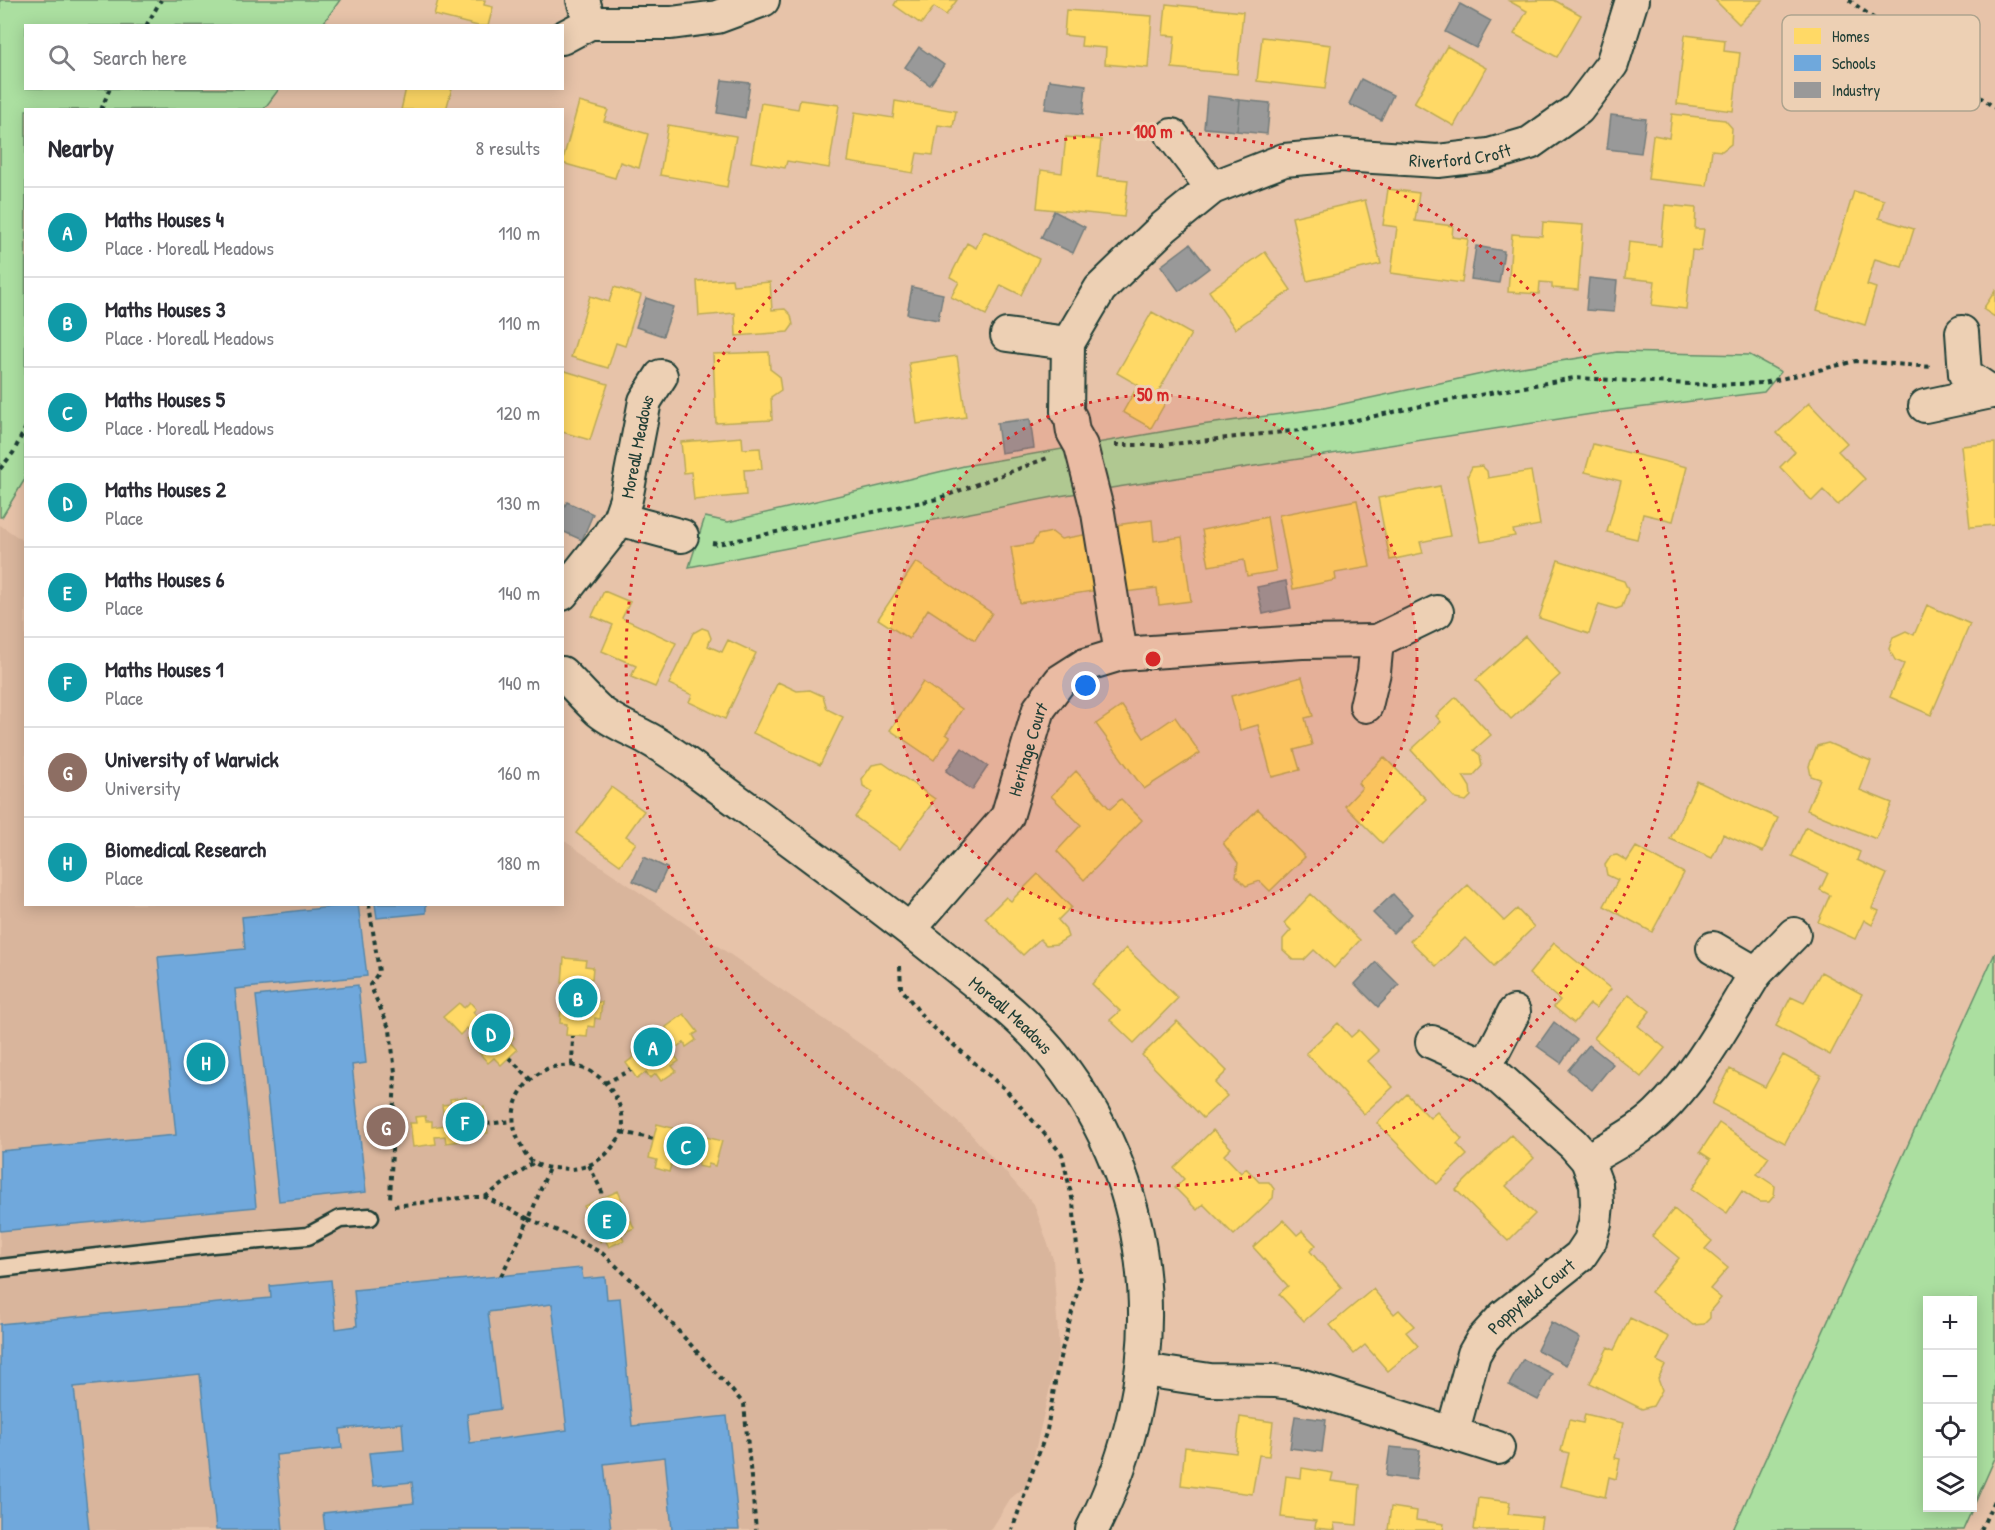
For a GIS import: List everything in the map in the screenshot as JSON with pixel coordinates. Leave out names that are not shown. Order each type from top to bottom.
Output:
[{"type":"street","points":[[564,36],[587,12],[671,23],[717,17],[763,0]]},
{"type":"street","name":"Riverford Croft","points":[[1081,446],[1073,432],[1071,419],[1067,412],[1068,343],[1100,289],[1164,227],[1212,188],[1284,160],[1341,155],[1438,161],[1489,155],[1530,143],[1578,109],[1612,64],[1632,0]]},
{"type":"street","points":[[1172,135],[1212,188]]},
{"type":"street","points":[[1962,332],[1965,374],[1993,392]]},
{"type":"street","points":[[1007,335],[1068,343]]},
{"type":"street","name":"Moreall Meadows","points":[[564,591],[619,519],[626,499],[645,401],[661,376]]},
{"type":"street","points":[[1925,406],[1993,392]]},
{"type":"street","points":[[1081,446],[1098,513],[1121,654]]},
{"type":"street","name":"Moreall Meadows","points":[[619,519],[682,536]]},
{"type":"street","name":"Heritage Court","points":[[909,929],[1007,816],[1039,709],[1060,681],[1085,664],[1121,654],[1302,642],[1377,641],[1437,612]]},
{"type":"street","points":[[1366,706],[1374,672],[1377,641]]},
{"type":"street","name":"Moreall Meadows","points":[[564,675],[599,711],[676,756],[909,929],[1016,1015],[1056,1059],[1085,1100],[1106,1140],[1135,1219],[1143,1260],[1145,1300],[1143,1370],[1134,1419],[1119,1467],[1103,1509],[1092,1530]]},
{"type":"street","points":[[1587,1160],[1627,1137],[1656,1115],[1675,1095],[1707,1053],[1755,973],[1794,934]]},
{"type":"street","points":[[1713,948],[1755,973]]},
{"type":"street","points":[[1486,1066],[1514,1012]]},
{"type":"street","name":"Poppyfield Court","points":[[1432,1042],[1486,1066],[1573,1144],[1587,1160],[1596,1184],[1595,1223],[1590,1241],[1580,1256],[1504,1316],[1482,1340],[1474,1354],[1452,1434]]},
{"type":"street","points":[[1143,1370],[1210,1380],[1275,1381],[1298,1384],[1498,1448]]},
{"type":"lane","points":[[0,1268],[213,1244],[308,1236],[340,1219],[370,1217]]},
{"type":"path","points":[[147,24],[161,0]]},
{"type":"path","points":[[1849,0],[1869,15]]},
{"type":"path","points":[[102,108],[109,90]]},
{"type":"path","points":[[1980,97],[1995,108]]},
{"type":"path","points":[[682,536],[718,544],[937,499],[1081,446],[1163,445],[1319,428],[1440,402],[1574,378],[1711,385],[1764,383],[1856,361],[1922,365],[1965,374]]},
{"type":"path","points":[[0,469],[13,453],[24,432]]},
{"type":"path","points":[[369,906],[379,972],[370,985],[390,1030],[395,1072],[390,1207],[484,1197],[602,1253],[637,1285],[744,1404],[756,1530]]},
{"type":"path","points":[[909,929],[899,946],[901,988],[926,1022],[1006,1090],[1062,1154],[1073,1202],[1080,1281],[1058,1365],[1047,1430],[1012,1530]]},
{"type":"path","points":[[572,1065],[573,1036]]},
{"type":"path","points":[[509,1058],[530,1078]]},
{"type":"path","points":[[572,1065],[596,1074],[617,1098],[622,1131],[614,1146],[603,1158],[580,1169],[549,1168],[534,1162],[525,1154],[512,1121],[514,1108],[520,1091],[530,1078],[551,1068],[572,1065]]},
{"type":"path","points":[[605,1083],[631,1070]]},
{"type":"path","points":[[486,1124],[512,1121]]},
{"type":"path","points":[[622,1131],[654,1139]]},
{"type":"path","points":[[484,1197],[534,1162]]},
{"type":"path","points":[[589,1164],[604,1196]]},
{"type":"path","points":[[501,1276],[529,1219],[549,1168]]},
{"type":"path","points":[[1981,1530],[1995,1498]]},
{"type":"shaded area","points":[[0,525],[24,541],[24,906],[564,906],[564,841],[897,1069],[969,1132],[1034,1204],[1053,1259],[1059,1349],[1027,1485],[1010,1499],[991,1530],[0,1530]]},
{"type":"green space","points":[[0,0],[340,0],[323,24],[24,24],[24,90],[278,90],[265,108],[24,108],[24,481],[0,517]]},
{"type":"green space","points":[[1617,352],[1750,355],[1781,372],[1764,392],[1605,412],[1059,496],[689,567],[705,517],[728,522],[964,466],[1201,425],[1324,408],[1491,372]]},
{"type":"green space","points":[[1995,953],[1995,1458],[1977,1498],[1977,1296],[1923,1296],[1923,1512],[1971,1512],[1963,1530],[1733,1530]]},
{"type":"building: Homes","points":[[438,0],[485,0],[484,5],[493,7],[489,24],[470,24],[434,15]]},
{"type":"building: Homes","points":[[897,0],[957,0],[946,15],[934,7],[921,24],[894,5]]},
{"type":"building: Homes","points":[[1554,0],[1581,15],[1557,57],[1514,34],[1527,11],[1509,1]]},
{"type":"building: Homes","points":[[1715,0],[1763,0],[1739,24]]},
{"type":"building: Homes","points":[[1166,4],[1243,12],[1237,74],[1172,68],[1175,36],[1163,35]]},
{"type":"building: Homes","points":[[1066,10],[1152,16],[1148,68],[1105,64],[1106,48],[1081,46],[1082,37],[1064,35]]},
{"type":"building: Homes","points":[[1685,35],[1725,40],[1724,51],[1740,53],[1733,111],[1677,104]]},
{"type":"building: Homes","points":[[1262,37],[1331,45],[1325,89],[1257,81]]},
{"type":"building: Homes","points":[[1447,46],[1486,68],[1454,126],[1414,103]]},
{"type":"building: Homes","points":[[406,90],[451,90],[447,108],[401,108]]},
{"type":"building: Homes","points":[[800,100],[839,105],[829,168],[787,161],[785,168],[751,162],[761,103],[798,109]]},
{"type":"building: Homes","points":[[895,101],[956,111],[953,127],[938,125],[933,155],[917,153],[913,173],[848,162],[855,112],[893,118]]},
{"type":"building: Homes","points":[[579,102],[608,110],[604,121],[648,134],[639,168],[620,162],[615,178],[564,164],[564,156]]},
{"type":"building: Homes","points":[[1672,114],[1725,120],[1732,128],[1731,144],[1722,151],[1712,150],[1707,186],[1648,179],[1653,135],[1669,138]]},
{"type":"building: Homes","points":[[668,125],[736,136],[727,187],[660,175]]},
{"type":"building: Homes","points":[[1066,137],[1101,140],[1097,177],[1128,180],[1124,217],[1037,208],[1041,170],[1062,173]]},
{"type":"building: Homes","points":[[1388,189],[1419,193],[1415,221],[1453,226],[1452,237],[1468,239],[1462,283],[1391,273],[1397,227],[1383,225]]},
{"type":"building: Homes","points":[[1854,191],[1884,200],[1879,218],[1914,229],[1902,267],[1875,259],[1867,285],[1876,288],[1865,325],[1817,310]]},
{"type":"building: Homes","points":[[1365,200],[1381,264],[1307,281],[1292,217]]},
{"type":"building: Homes","points":[[1665,205],[1696,208],[1695,229],[1704,229],[1701,251],[1692,250],[1686,309],[1652,305],[1655,281],[1625,278],[1629,242],[1661,246]]},
{"type":"building: Homes","points":[[1543,222],[1583,225],[1578,290],[1552,288],[1552,283],[1540,282],[1539,294],[1508,292],[1512,234],[1542,236]]},
{"type":"building: Homes","points":[[984,231],[1039,259],[1021,295],[1001,285],[986,315],[951,297],[959,282],[950,277],[967,243],[976,248]]},
{"type":"building: Homes","points":[[1265,252],[1291,290],[1235,329],[1209,291]]},
{"type":"building: Homes","points":[[732,279],[733,285],[770,282],[772,310],[785,309],[791,315],[793,325],[788,332],[736,336],[735,313],[699,316],[697,281]]},
{"type":"building: Homes","points":[[614,287],[641,295],[625,346],[616,343],[608,368],[571,357],[590,296],[609,302]]},
{"type":"building: Homes","points":[[1995,291],[1995,317],[1983,309]]},
{"type":"building: Homes","points":[[1152,312],[1191,334],[1158,392],[1168,398],[1151,428],[1123,412],[1138,385],[1117,373]]},
{"type":"building: Homes","points":[[769,352],[770,369],[779,376],[781,390],[771,397],[772,420],[716,423],[713,354]]},
{"type":"building: Homes","points":[[957,356],[966,417],[917,424],[909,363]]},
{"type":"building: Homes","points":[[564,371],[608,384],[590,440],[564,433]]},
{"type":"building: Homes","points":[[1809,403],[1847,443],[1838,451],[1865,479],[1838,505],[1823,490],[1812,501],[1780,467],[1795,452],[1777,433]]},
{"type":"building: Homes","points":[[742,437],[743,449],[760,448],[762,469],[744,470],[746,495],[694,500],[691,472],[684,473],[681,442]]},
{"type":"building: Homes","points":[[1995,443],[1995,525],[1970,527],[1961,446]]},
{"type":"building: Homes","points":[[1593,444],[1687,467],[1673,521],[1643,514],[1637,539],[1607,532],[1621,481],[1585,472]]},
{"type":"building: Homes","points":[[1482,466],[1487,471],[1488,478],[1531,471],[1540,525],[1513,530],[1515,536],[1481,542],[1468,475],[1472,467]]},
{"type":"building: Homes","points":[[1440,486],[1450,536],[1420,542],[1423,553],[1390,560],[1378,498]]},
{"type":"building: Homes","points":[[1357,500],[1370,567],[1335,573],[1336,580],[1293,589],[1279,515]]},
{"type":"building: Homes","points":[[1267,517],[1276,571],[1247,576],[1244,560],[1209,566],[1202,530]]},
{"type":"building: Homes","points":[[1152,520],[1154,541],[1182,537],[1191,601],[1159,605],[1157,588],[1125,592],[1116,525]]},
{"type":"building: Homes","points":[[1052,532],[1061,539],[1089,534],[1098,590],[1020,603],[1011,547],[1032,544],[1038,535]]},
{"type":"building: Homes","points":[[1558,560],[1624,581],[1628,590],[1622,607],[1616,609],[1599,604],[1589,634],[1539,618]]},
{"type":"building: Homes","points":[[916,562],[992,613],[975,640],[928,609],[909,639],[878,619]]},
{"type":"building: Homes","points":[[604,591],[630,602],[622,618],[676,643],[655,687],[631,677],[636,666],[602,651],[613,625],[592,616]]},
{"type":"building: Homes","points":[[1927,605],[1970,624],[1931,715],[1890,697],[1904,664],[1895,660],[1889,649],[1893,637],[1906,631],[1914,635]]},
{"type":"building: Homes","points":[[702,628],[708,630],[711,638],[708,646],[722,652],[728,640],[756,653],[725,719],[689,702],[692,695],[669,684],[693,633]]},
{"type":"building: Homes","points":[[1525,636],[1560,675],[1511,719],[1476,680]]},
{"type":"building: Homes","points":[[1302,677],[1313,716],[1305,718],[1312,745],[1294,750],[1300,770],[1272,777],[1258,725],[1240,730],[1231,696]]},
{"type":"building: Homes","points":[[778,682],[797,691],[810,690],[823,696],[827,709],[843,717],[820,765],[753,733]]},
{"type":"building: Homes","points":[[923,682],[962,709],[946,734],[950,737],[934,760],[890,730]]},
{"type":"building: Homes","points":[[1456,697],[1491,735],[1474,750],[1480,755],[1482,766],[1473,776],[1463,776],[1470,787],[1471,796],[1466,801],[1456,799],[1411,750],[1441,722],[1436,716]]},
{"type":"building: Homes","points":[[1122,706],[1144,738],[1175,717],[1200,753],[1144,789],[1096,724]]},
{"type":"building: Homes","points":[[1828,743],[1871,761],[1860,790],[1892,803],[1876,839],[1807,810],[1820,779],[1811,776],[1809,766],[1817,746]]},
{"type":"building: Homes","points":[[1384,757],[1426,799],[1382,843],[1345,806],[1362,788],[1358,783]]},
{"type":"building: Homes","points":[[883,763],[935,799],[900,849],[855,817],[873,792],[863,786],[862,779],[872,765]]},
{"type":"building: Homes","points":[[1076,771],[1110,809],[1121,799],[1142,820],[1084,880],[1057,851],[1081,825],[1051,796]]},
{"type":"building: Homes","points":[[1697,781],[1778,818],[1763,852],[1723,834],[1712,858],[1670,839]]},
{"type":"building: Homes","points":[[611,787],[644,811],[626,836],[636,843],[620,865],[576,833]]},
{"type":"building: Homes","points":[[1258,809],[1305,857],[1270,891],[1260,881],[1246,886],[1236,876],[1238,863],[1223,843]]},
{"type":"building: Homes","points":[[1806,827],[1860,852],[1857,860],[1887,874],[1872,908],[1879,911],[1872,925],[1864,920],[1855,939],[1818,922],[1830,895],[1820,890],[1828,873],[1792,856]]},
{"type":"building: Homes","points":[[1636,847],[1684,873],[1652,932],[1604,906],[1618,880],[1607,875],[1605,865],[1611,856],[1617,855],[1627,861]]},
{"type":"building: Homes","points":[[1038,874],[1071,907],[1058,920],[1065,928],[1068,937],[1057,944],[1046,945],[1040,939],[1023,955],[985,918],[1006,897],[1011,901]]},
{"type":"building: Homes","points":[[1468,885],[1504,921],[1517,909],[1534,927],[1494,966],[1465,938],[1436,966],[1410,941]]},
{"type":"building: Homes","points":[[1311,894],[1360,940],[1334,968],[1314,950],[1304,960],[1294,960],[1283,950],[1283,939],[1291,930],[1284,923]]},
{"type":"building: Homes","points":[[1554,943],[1611,989],[1596,1008],[1590,1004],[1574,1023],[1554,1007],[1560,1000],[1529,974]]},
{"type":"building: Homes","points":[[1126,948],[1178,998],[1134,1043],[1110,1020],[1120,1011],[1092,984]]},
{"type":"building: Homes","points":[[564,958],[586,960],[585,966],[593,967],[592,979],[586,978],[586,986],[578,986],[578,993],[595,994],[595,1002],[602,1002],[600,1019],[595,1018],[594,1027],[588,1026],[587,1037],[566,1035],[567,1024],[560,1023],[562,992],[568,992],[569,983],[562,983]]},
{"type":"building: Homes","points":[[1821,972],[1862,994],[1830,1055],[1776,1026],[1791,997],[1804,1003]]},
{"type":"building: Homes","points":[[1629,994],[1650,1011],[1638,1026],[1665,1048],[1641,1077],[1594,1038]]},
{"type":"building: Homes","points":[[470,1002],[476,1009],[473,1012],[479,1019],[474,1024],[479,1030],[493,1017],[498,1021],[503,1017],[513,1028],[509,1032],[514,1038],[510,1042],[517,1050],[501,1065],[494,1058],[488,1063],[467,1039],[473,1035],[467,1028],[460,1035],[443,1017],[459,1003],[464,1008]]},
{"type":"building: Homes","points":[[684,1014],[698,1032],[693,1035],[696,1040],[686,1047],[684,1042],[677,1047],[674,1042],[668,1047],[679,1061],[672,1066],[676,1071],[661,1081],[656,1074],[650,1078],[646,1072],[637,1079],[626,1063],[635,1056],[632,1052],[658,1033],[661,1039],[669,1033],[666,1027]]},
{"type":"building: Homes","points":[[1177,1021],[1227,1071],[1215,1083],[1227,1096],[1203,1118],[1142,1055]]},
{"type":"building: Homes","points":[[1338,1023],[1351,1037],[1359,1030],[1379,1051],[1368,1061],[1393,1087],[1364,1114],[1306,1053]]},
{"type":"building: Homes","points":[[1783,1055],[1821,1075],[1785,1143],[1712,1104],[1730,1069],[1765,1087]]},
{"type":"building: Homes","points":[[1407,1094],[1430,1118],[1437,1112],[1462,1139],[1457,1144],[1467,1155],[1437,1184],[1377,1123]]},
{"type":"building: Homes","points":[[466,1097],[467,1103],[473,1102],[474,1108],[484,1107],[488,1133],[476,1135],[477,1139],[446,1143],[445,1136],[435,1137],[436,1144],[413,1147],[410,1123],[416,1123],[415,1117],[425,1116],[426,1121],[432,1121],[432,1127],[445,1125],[442,1105],[451,1104],[450,1099]]},
{"type":"building: Homes","points":[[1719,1123],[1769,1157],[1757,1174],[1775,1186],[1774,1196],[1769,1202],[1759,1202],[1742,1191],[1727,1213],[1692,1189],[1711,1159],[1700,1152]]},
{"type":"building: Homes","points":[[657,1124],[688,1132],[687,1139],[696,1141],[698,1135],[722,1141],[715,1166],[709,1164],[707,1168],[698,1166],[699,1162],[690,1159],[692,1152],[683,1150],[678,1167],[671,1165],[669,1172],[655,1168],[657,1160],[649,1158]]},
{"type":"building: Homes","points":[[1213,1130],[1231,1148],[1224,1155],[1241,1173],[1246,1168],[1259,1182],[1269,1182],[1274,1189],[1273,1198],[1234,1235],[1203,1204],[1197,1210],[1175,1188],[1184,1179],[1174,1168]]},
{"type":"building: Homes","points":[[1511,1135],[1534,1158],[1506,1186],[1535,1214],[1508,1241],[1456,1190]]},
{"type":"building: Homes","points":[[618,1191],[634,1228],[621,1234],[624,1240],[609,1247],[605,1239],[600,1242],[591,1223],[586,1225],[582,1217],[588,1214],[584,1206]]},
{"type":"building: Homes","points":[[1674,1209],[1712,1241],[1705,1249],[1728,1268],[1710,1289],[1721,1298],[1710,1311],[1710,1318],[1704,1324],[1693,1325],[1651,1292],[1679,1258],[1652,1236]]},
{"type":"building: Homes","points":[[1283,1220],[1297,1235],[1302,1231],[1316,1245],[1310,1251],[1342,1288],[1304,1321],[1279,1294],[1288,1286],[1253,1247]]},
{"type":"building: Homes","points":[[1373,1289],[1394,1314],[1399,1310],[1414,1326],[1406,1332],[1418,1346],[1388,1371],[1365,1345],[1354,1354],[1330,1325]]},
{"type":"building: Homes","points":[[1630,1318],[1669,1337],[1657,1361],[1665,1365],[1658,1379],[1662,1390],[1653,1406],[1642,1409],[1590,1383],[1608,1347],[1614,1350]]},
{"type":"building: Homes","points":[[1585,1414],[1623,1423],[1615,1458],[1620,1459],[1616,1479],[1609,1477],[1605,1497],[1561,1486],[1569,1453],[1561,1451],[1569,1420],[1583,1423]]},
{"type":"building: Homes","points":[[1240,1417],[1273,1422],[1269,1456],[1259,1455],[1252,1494],[1181,1485],[1185,1447],[1236,1453]]},
{"type":"building: Homes","points":[[1302,1468],[1333,1473],[1331,1481],[1360,1485],[1357,1525],[1334,1523],[1335,1530],[1315,1528],[1316,1521],[1281,1517],[1286,1476],[1301,1478]]},
{"type":"building: Homes","points":[[1478,1498],[1510,1502],[1508,1514],[1542,1518],[1540,1530],[1474,1530]]},
{"type":"building: Homes","points":[[1391,1507],[1417,1511],[1416,1520],[1444,1524],[1443,1530],[1388,1530]]},
{"type":"building: Schools","points":[[358,906],[367,976],[235,989],[256,1207],[0,1231],[0,1151],[176,1135],[158,957],[245,949],[242,917]]},
{"type":"building: Schools","points":[[375,906],[426,906],[426,913],[377,918]]},
{"type":"building: Schools","points":[[358,985],[366,1063],[352,1065],[366,1192],[279,1201],[256,996]]},
{"type":"building: Schools","points":[[581,1268],[583,1279],[605,1277],[607,1299],[620,1298],[632,1426],[727,1416],[739,1530],[672,1530],[665,1457],[604,1464],[611,1530],[325,1530],[323,1513],[414,1503],[412,1482],[373,1486],[369,1453],[404,1450],[402,1423],[340,1429],[342,1448],[276,1455],[283,1530],[216,1530],[200,1374],[74,1387],[89,1530],[0,1530],[0,1324],[271,1298],[270,1286],[331,1280],[336,1329],[357,1326],[354,1290]],"holes":[[[552,1304],[567,1430],[470,1443],[467,1414],[500,1409],[488,1312]]]},
{"type":"building: Industry","points":[[1460,4],[1491,21],[1476,48],[1445,32]]},
{"type":"building: Industry","points":[[919,47],[944,65],[930,85],[905,67]]},
{"type":"building: Industry","points":[[1361,79],[1393,95],[1381,120],[1349,104]]},
{"type":"building: Industry","points":[[722,80],[750,83],[745,118],[717,113]]},
{"type":"building: Industry","points":[[1049,80],[1086,85],[1083,114],[1045,109]]},
{"type":"building: Industry","points":[[1207,96],[1240,100],[1237,131],[1204,128]]},
{"type":"building: Industry","points":[[1240,100],[1270,103],[1267,134],[1237,131]]},
{"type":"building: Industry","points":[[1611,115],[1646,119],[1641,153],[1607,149]]},
{"type":"building: Industry","points":[[1054,211],[1085,227],[1073,253],[1041,238]]},
{"type":"building: Industry","points":[[1190,244],[1209,268],[1179,291],[1161,266]]},
{"type":"building: Industry","points":[[1476,246],[1504,251],[1499,283],[1471,279]]},
{"type":"building: Industry","points":[[1589,278],[1617,281],[1614,312],[1586,310]]},
{"type":"building: Industry","points":[[912,287],[943,294],[938,320],[907,314]]},
{"type":"building: Industry","points":[[646,298],[673,307],[663,336],[636,327]]},
{"type":"building: Industry","points":[[1030,419],[1034,448],[1001,453],[997,423]]},
{"type":"building: Industry","points":[[567,502],[593,514],[582,540],[564,532],[564,507]]},
{"type":"building: Industry","points":[[1286,581],[1291,608],[1263,614],[1257,587]]},
{"type":"building: Industry","points":[[962,748],[988,766],[972,790],[946,771]]},
{"type":"building: Industry","points":[[644,857],[667,868],[656,892],[633,881]]},
{"type":"building: Industry","points":[[1393,894],[1412,914],[1393,933],[1373,913]]},
{"type":"building: Industry","points":[[1376,962],[1399,985],[1378,1007],[1355,984]]},
{"type":"building: Industry","points":[[1554,1022],[1577,1040],[1561,1063],[1537,1046]]},
{"type":"building: Industry","points":[[1589,1045],[1613,1064],[1592,1090],[1568,1070]]},
{"type":"building: Industry","points":[[1551,1322],[1580,1338],[1566,1365],[1537,1350]]},
{"type":"building: Industry","points":[[1523,1359],[1552,1374],[1538,1400],[1509,1385]]},
{"type":"building: Industry","points":[[1295,1416],[1326,1420],[1322,1452],[1290,1448]]},
{"type":"building: Industry","points":[[1390,1447],[1420,1450],[1416,1480],[1386,1476]]},
{"type":"place","name":"Maths Houses 3","points":[[578,998]]},
{"type":"place","name":"Maths Houses 2","points":[[491,1033]]},
{"type":"place","name":"Maths Houses 4","points":[[653,1047]]},
{"type":"place","name":"Biomedical Research","points":[[206,1062]]},
{"type":"place","name":"Maths Houses 1","points":[[465,1122]]},
{"type":"place","name":"University of Warwick","points":[[386,1127]]},
{"type":"place","name":"Maths Houses 5","points":[[686,1146]]},
{"type":"place","name":"Maths Houses 6","points":[[607,1220]]}]
